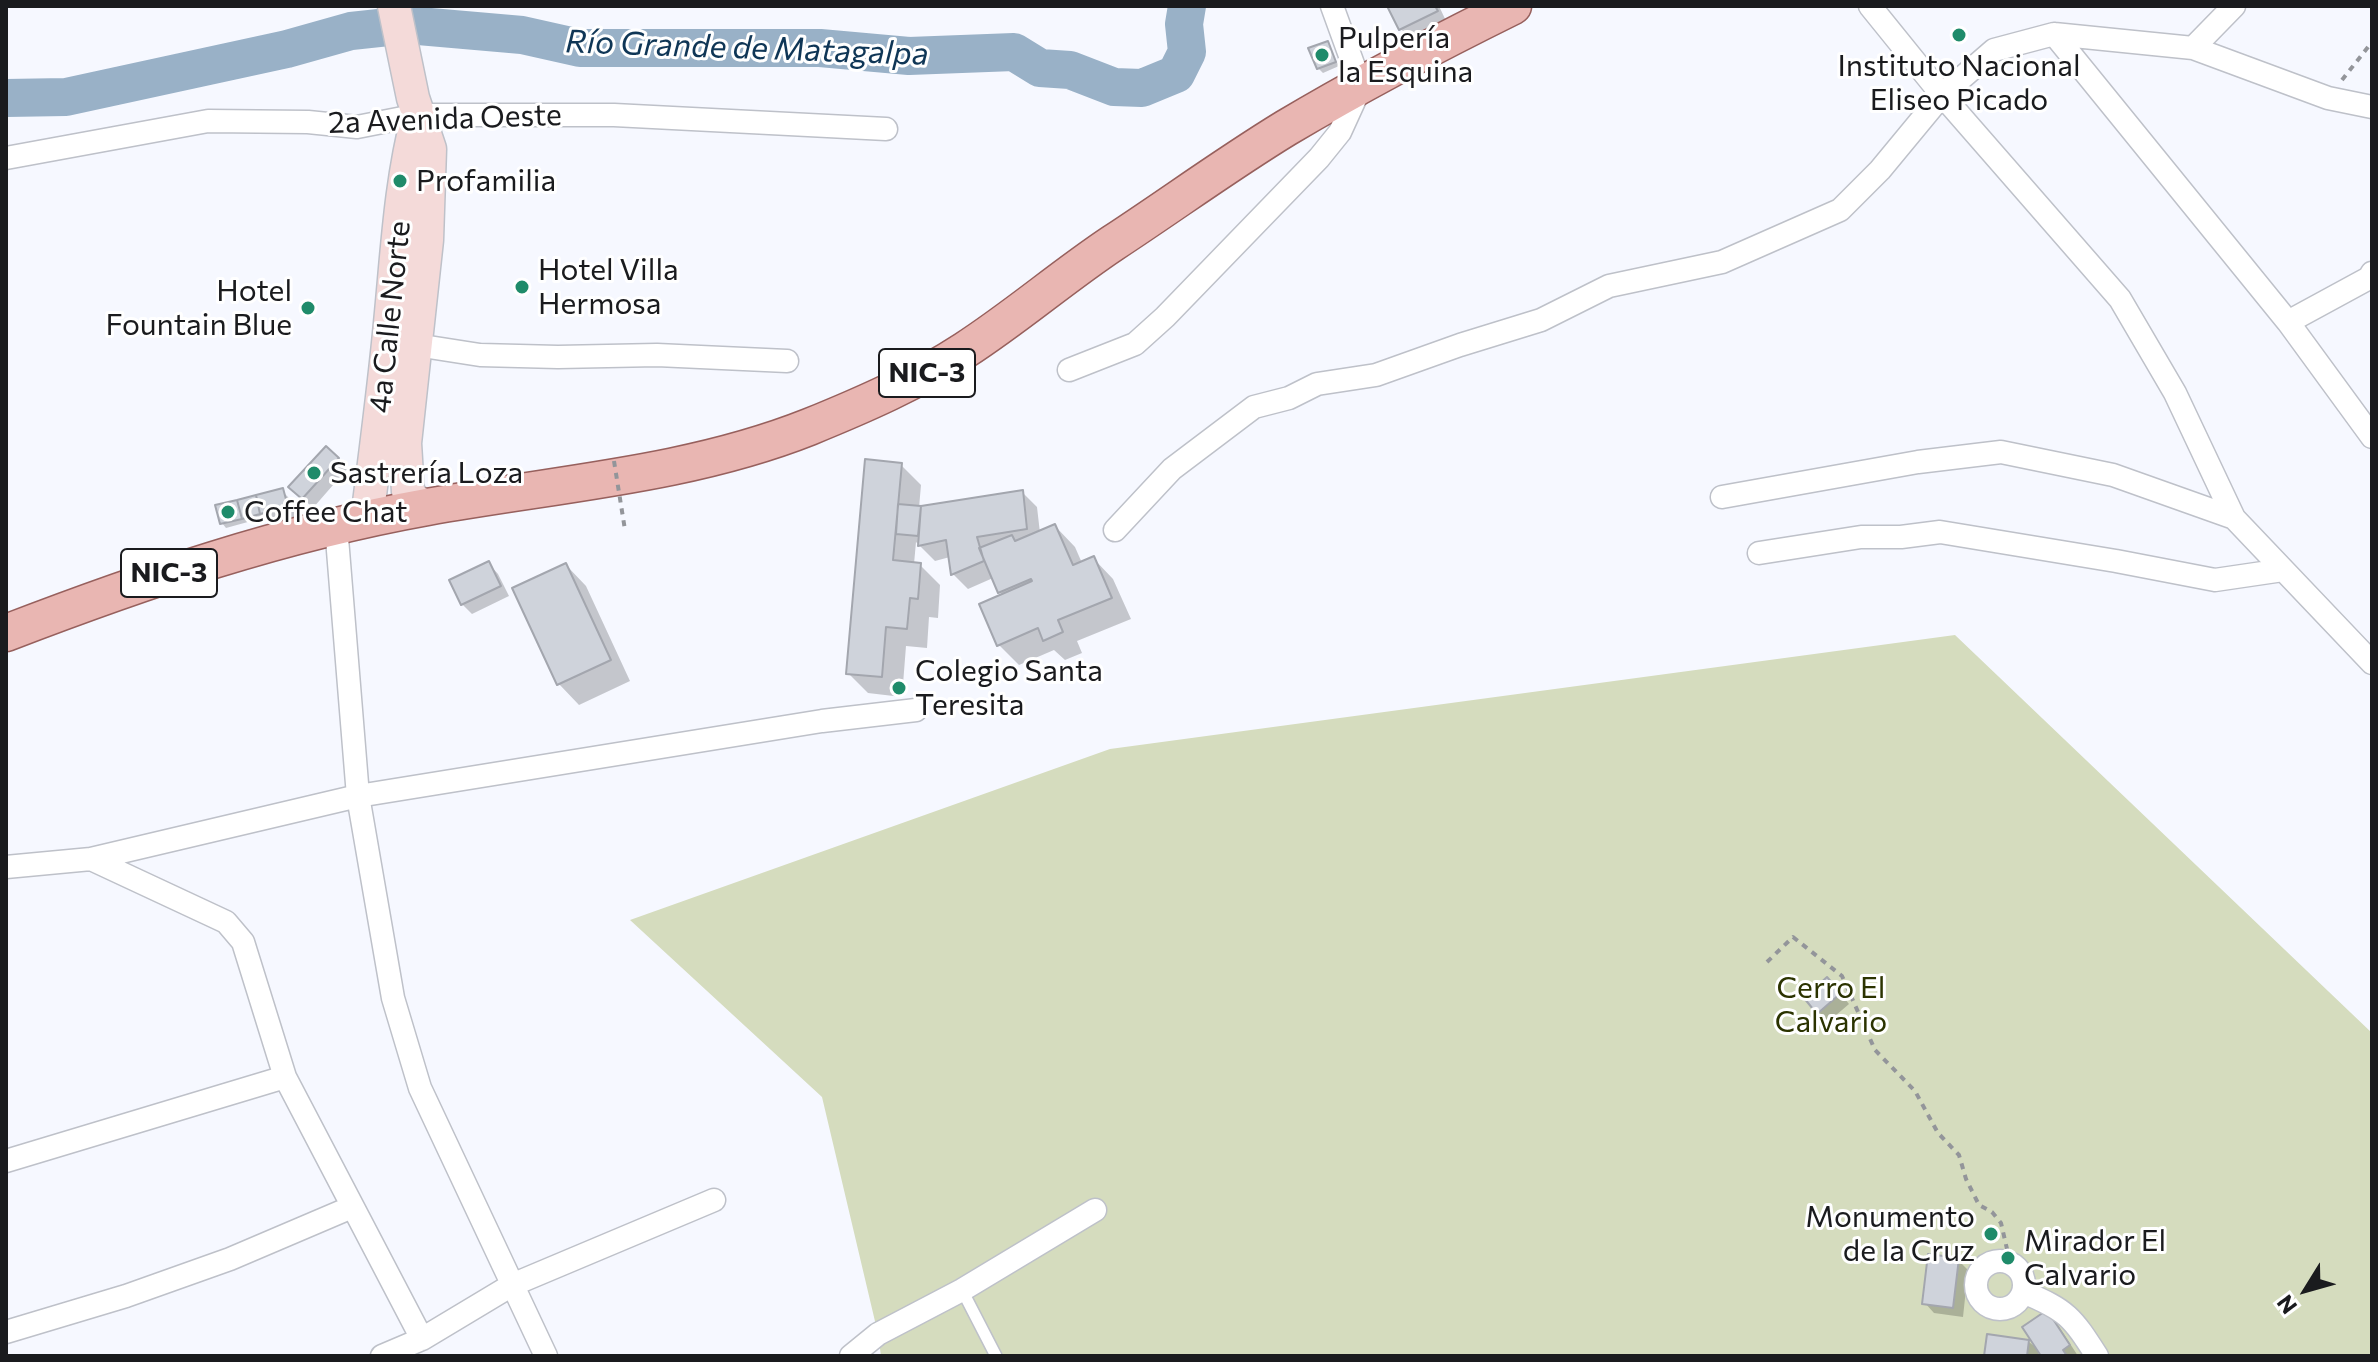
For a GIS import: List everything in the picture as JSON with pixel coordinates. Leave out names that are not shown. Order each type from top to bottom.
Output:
[{"type":"main road","name":"NIC-3","points":[[6,633],[124,587],[269,541],[428,507],[705,459],[802,430],[868,403],[965,350],[1105,249],[1250,152],[1361,86],[1513,6]]},
{"type":"street","name":"4a Calle Norte","points":[[351,523],[402,346],[431,181],[430,149],[415,107],[394,6]]},
{"type":"street","points":[[1069,370],[1135,344],[1319,158],[1340,132],[1361,86],[1332,6]]},
{"type":"street","points":[[1870,6],[1942,95],[2120,299],[2175,393],[2234,518],[2372,663]]},
{"type":"street","points":[[2193,48],[2234,6]]},
{"type":"street","points":[[2054,34],[2288,322],[2372,437]]},
{"type":"street","points":[[1115,530],[1172,469],[1254,407],[1289,398],[1317,384],[1376,375],[1541,320],[1609,286],[1722,262],[1840,210],[1880,170],[1942,95],[1994,50],[2054,34],[2193,48],[2328,98],[2372,107]]},
{"type":"street","name":"2a Avenida Oeste","points":[[6,158],[208,121],[308,122],[357,127],[415,107],[886,129]]},
{"type":"street","points":[[2288,322],[2369,278],[2372,273]]},
{"type":"street","name":"4a Calle Norte","points":[[402,346],[408,492],[415,501],[428,507]]},
{"type":"street","points":[[402,346],[480,355],[657,355],[787,361]]},
{"type":"street","points":[[1722,497],[1918,462],[2001,452],[2113,475],[2234,518]]},
{"type":"street","points":[[351,523],[358,796],[393,998],[420,1088],[546,1356]]},
{"type":"street","points":[[1759,553],[1861,537],[1901,537],[1940,532],[2215,580],[2283,570]]},
{"type":"street","points":[[6,867],[91,859],[358,796],[822,721],[916,710]]},
{"type":"street","points":[[91,859],[226,922],[243,942],[285,1077],[422,1339]]},
{"type":"street","points":[[6,1161],[285,1077]]},
{"type":"street","points":[[382,1356],[422,1339],[512,1285],[714,1200]]},
{"type":"street","points":[[6,1332],[126,1296],[230,1259],[352,1207]]},
{"type":"street","points":[[851,1356],[878,1334],[962,1290],[1095,1210]]},
{"type":"street","points":[[2003,1261],[2017,1268],[2022,1275],[2023,1292],[2015,1304],[2001,1310],[1986,1305],[1980,1299],[1977,1276],[1988,1264],[2003,1261]]},
{"type":"street","points":[[2023,1292],[2049,1303],[2074,1319],[2097,1356]]},
{"type":"lane","points":[[962,1290],[996,1356]]},
{"type":"path","points":[[2328,98],[2372,42]]},
{"type":"path","points":[[614,461],[625,530]]},
{"type":"path","points":[[1767,962],[1793,937],[1842,976],[1875,1050],[1915,1091],[1938,1133],[1959,1155],[1966,1179],[1979,1205],[1992,1212],[2001,1223],[2007,1249],[2003,1261]]},
{"type":"green space","name":"Cerro El Calvario","points":[[1955,635],[2372,1033],[2372,1356],[881,1356],[822,1097],[630,920],[1110,749]]},
{"type":"building","points":[[1387,6],[1435,6],[1438,11],[1399,30]]},
{"type":"building","name":"Pulpería la Esquina","points":[[1328,41],[1336,62],[1317,69],[1308,48]]},
{"type":"building","name":"Sastrería Loza","points":[[326,446],[339,458],[302,499],[288,487]]},
{"type":"building","points":[[865,459],[902,463],[893,560],[921,563],[918,599],[910,598],[907,629],[886,627],[882,677],[846,674]]},
{"type":"building","points":[[283,488],[288,507],[260,514],[256,495]]},
{"type":"building","points":[[1023,490],[1027,529],[977,537],[984,561],[951,575],[946,540],[918,546],[921,506]]},
{"type":"building","points":[[256,495],[260,514],[242,519],[237,500]]},
{"type":"building","name":"Coffee Chat","points":[[237,500],[242,519],[220,524],[215,505]]},
{"type":"building","points":[[898,504],[921,506],[918,536],[896,534]]},
{"type":"building","points":[[1055,524],[1073,565],[1094,556],[1112,598],[1058,620],[1063,632],[1043,641],[1038,628],[997,646],[979,604],[1032,581],[998,593],[979,548],[1012,535],[1015,541]]},
{"type":"building","points":[[489,561],[501,586],[461,605],[449,580]]},
{"type":"building","points":[[566,563],[611,660],[557,685],[512,588]]},
{"type":"building","points":[[1827,977],[1841,993],[1817,1014],[1804,998]]},
{"type":"building","points":[[1928,1254],[1959,1258],[1953,1308],[1922,1304]]},
{"type":"building","points":[[2047,1310],[2070,1345],[2063,1350],[2067,1356],[2041,1356],[2022,1327]]},
{"type":"building","points":[[1987,1334],[2029,1340],[2027,1356],[1984,1356]]},
{"type":"waterway","name":"Río Grande de Matagalpa","points":[[6,98],[66,97],[287,49],[351,31],[407,25],[522,35],[580,48],[820,48],[909,56],[1014,52],[1040,68],[1070,70],[1114,87],[1142,88],[1176,74],[1187,52],[1184,24],[1187,6]]},
{"type":"place","name":"Instituto Nacional Eliseo Picado","points":[[1959,35]]},
{"type":"place","name":"Pulpería la Esquina","points":[[1322,55]]},
{"type":"place","name":"Profamilia","points":[[400,181]]},
{"type":"place","name":"Hotel Villa Hermosa","points":[[522,287]]},
{"type":"place","name":"Hotel Fountain Blue","points":[[308,308]]},
{"type":"place","name":"Sastrería Loza","points":[[314,473]]},
{"type":"place","name":"Coffee Chat","points":[[228,512]]},
{"type":"place","name":"Colegio Santa Teresita","points":[[899,688]]},
{"type":"place","name":"Monumento de la Cruz","points":[[1991,1234]]},
{"type":"place","name":"Mirador El Calvario","points":[[2008,1258]]}]
